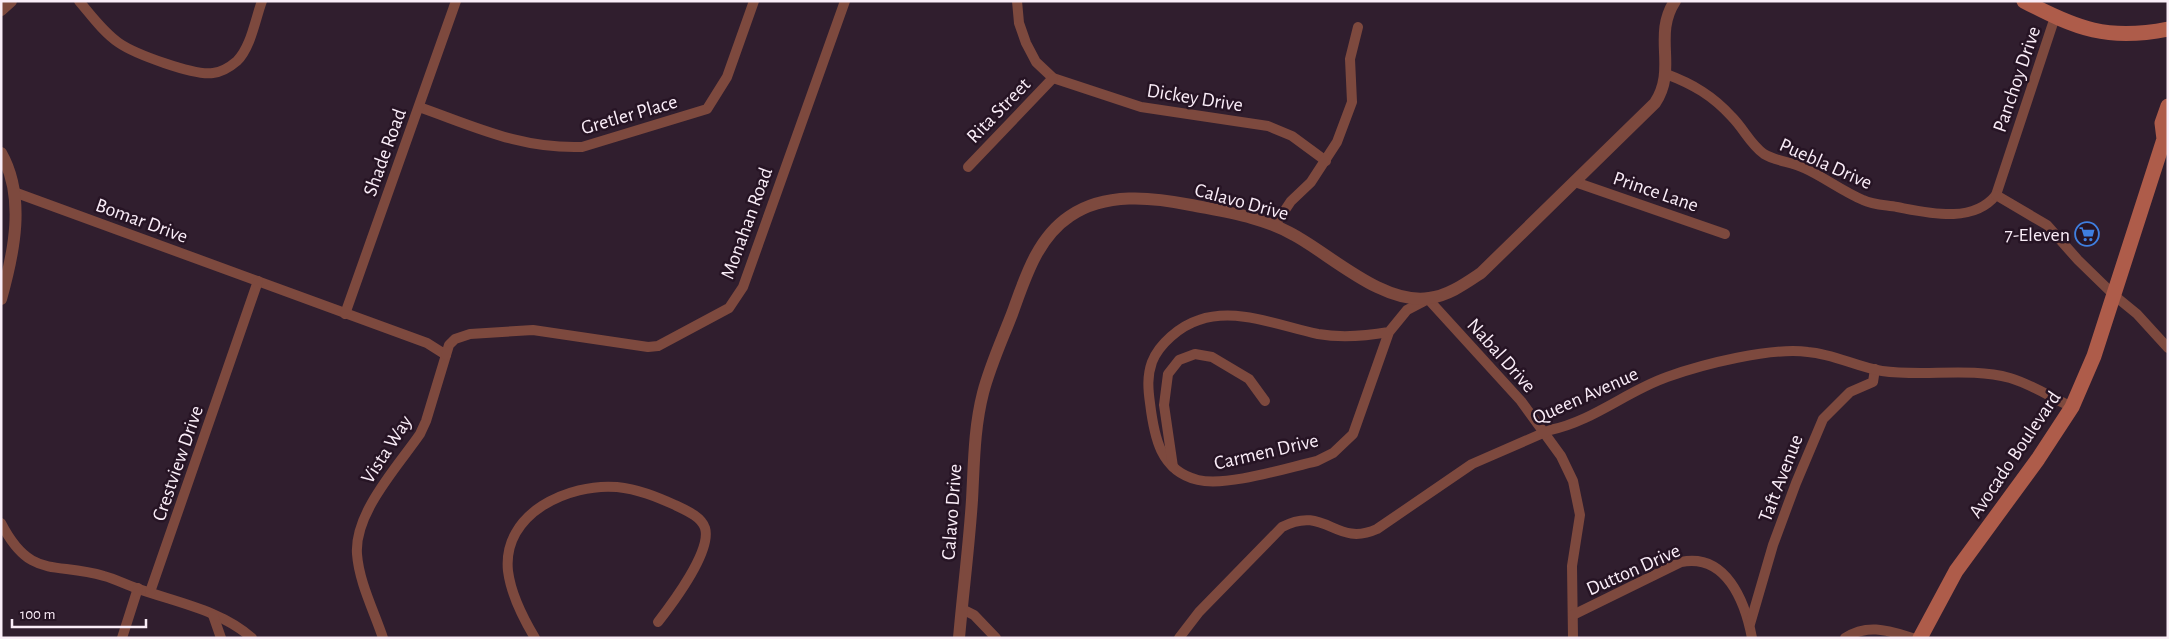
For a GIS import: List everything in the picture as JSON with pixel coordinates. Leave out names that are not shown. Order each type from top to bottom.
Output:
[{"type":"main road","points":[[2024,1],[2055,17],[2096,32],[2114,35],[2136,35],[2168,30]]},
{"type":"main road","name":"Avocado Boulevard","points":[[1920,638],[1956,571],[2038,459],[2072,407],[2090,368],[2166,138],[2162,123],[2168,106]]},
{"type":"street","points":[[1,10],[11,1]]},
{"type":"street","points":[[79,1],[105,31],[126,47],[148,56],[206,73],[221,71],[238,59],[246,48],[262,1]]},
{"type":"street","name":"Shade Road","points":[[345,314],[456,1]]},
{"type":"street","name":"Gretler Place","points":[[419,107],[516,142],[568,148],[582,147],[707,109],[727,77],[754,1]]},
{"type":"street","name":"Monahan Road","points":[[446,355],[449,345],[454,339],[470,334],[533,330],[648,347],[658,346],[729,308],[743,287],[845,1]]},
{"type":"street","points":[[1016,1],[1019,23],[1026,43],[1036,62],[1053,78]]},
{"type":"street","name":"Calavo Drive","points":[[959,638],[972,502],[974,438],[982,395],[1023,282],[1041,245],[1070,216],[1104,201],[1122,199],[1184,204],[1275,225],[1295,235],[1338,266],[1377,287],[1402,295],[1428,298],[1466,283],[1480,272],[1655,103],[1661,94],[1666,74],[1663,32],[1675,1]]},
{"type":"street","name":"Panchoy Drive","points":[[1996,195],[2055,17]]},
{"type":"street","points":[[1275,225],[1291,201],[1311,182],[1337,142],[1352,102],[1350,59],[1358,27]]},
{"type":"street","name":"Puebla Drive","points":[[1666,74],[1692,83],[1707,94],[1733,117],[1750,141],[1766,155],[1823,177],[1848,194],[1866,202],[1936,214],[1962,213],[1989,204],[1996,195]]},
{"type":"street","name":"Dickey Drive","points":[[1053,78],[1141,107],[1268,126],[1292,136],[1326,161]]},
{"type":"street","name":"Rita Street","points":[[968,167],[1053,78]]},
{"type":"street","points":[[1,153],[11,170],[14,192],[15,231],[9,270],[1,299]]},
{"type":"street","name":"Prince Lane","points":[[1575,182],[1725,234]]},
{"type":"street","name":"Bomar Drive","points":[[14,192],[258,281]]},
{"type":"street","points":[[1996,195],[2047,225],[2115,296],[2137,314],[2168,348]]},
{"type":"street","points":[[258,281],[427,343],[446,355]]},
{"type":"street","name":"Crestview Drive","points":[[150,592],[258,281]]},
{"type":"street","name":"Carmen Drive","points":[[1389,332],[1370,335],[1338,336],[1248,317],[1224,316],[1198,320],[1170,338],[1152,362],[1148,381],[1153,435],[1162,454],[1173,467],[1196,480],[1222,482],[1317,461],[1333,453],[1353,434],[1389,332],[1407,310],[1428,298]]},
{"type":"street","name":"Nabal Drive","points":[[1428,298],[1520,401],[1545,432],[1562,456],[1574,481],[1580,515],[1572,566],[1573,638]]},
{"type":"street","name":"Queen Avenue","points":[[1180,638],[1199,612],[1282,527],[1294,521],[1314,520],[1350,535],[1363,535],[1376,529],[1472,464],[1545,432],[1600,412],[1665,378],[1740,359],[1783,351],[1807,351],[1875,370],[1920,374],[1986,374],[2011,379],[2072,407]]},
{"type":"street","points":[[1173,467],[1164,405],[1168,374],[1179,360],[1195,354],[1212,357],[1249,379],[1265,401]]},
{"type":"street","name":"Vista Way","points":[[383,638],[361,572],[357,554],[358,538],[370,505],[420,434],[426,421],[446,355]]},
{"type":"street","name":"Taft Avenue","points":[[1750,624],[1773,545],[1823,419],[1850,392],[1873,382],[1875,370]]},
{"type":"street","points":[[535,638],[516,600],[508,570],[509,552],[518,529],[530,515],[553,500],[574,491],[596,487],[630,489],[667,501],[688,511],[705,528],[705,540],[697,561],[680,594],[658,622]]},
{"type":"street","points":[[1,523],[20,551],[41,564],[102,575],[238,625],[252,638]]},
{"type":"street","name":"Dutton Drive","points":[[1572,615],[1681,562],[1696,560],[1711,564],[1727,576],[1750,624],[1752,638]]},
{"type":"street","points":[[122,638],[138,588]]},
{"type":"street","points":[[962,609],[974,615],[996,638]]},
{"type":"street","points":[[213,615],[221,638]]},
{"type":"street","points":[[1845,638],[1861,630],[1876,628],[1913,638]]},
{"type":"place","name":"7-Eleven","points":[[2087,234]]}]
